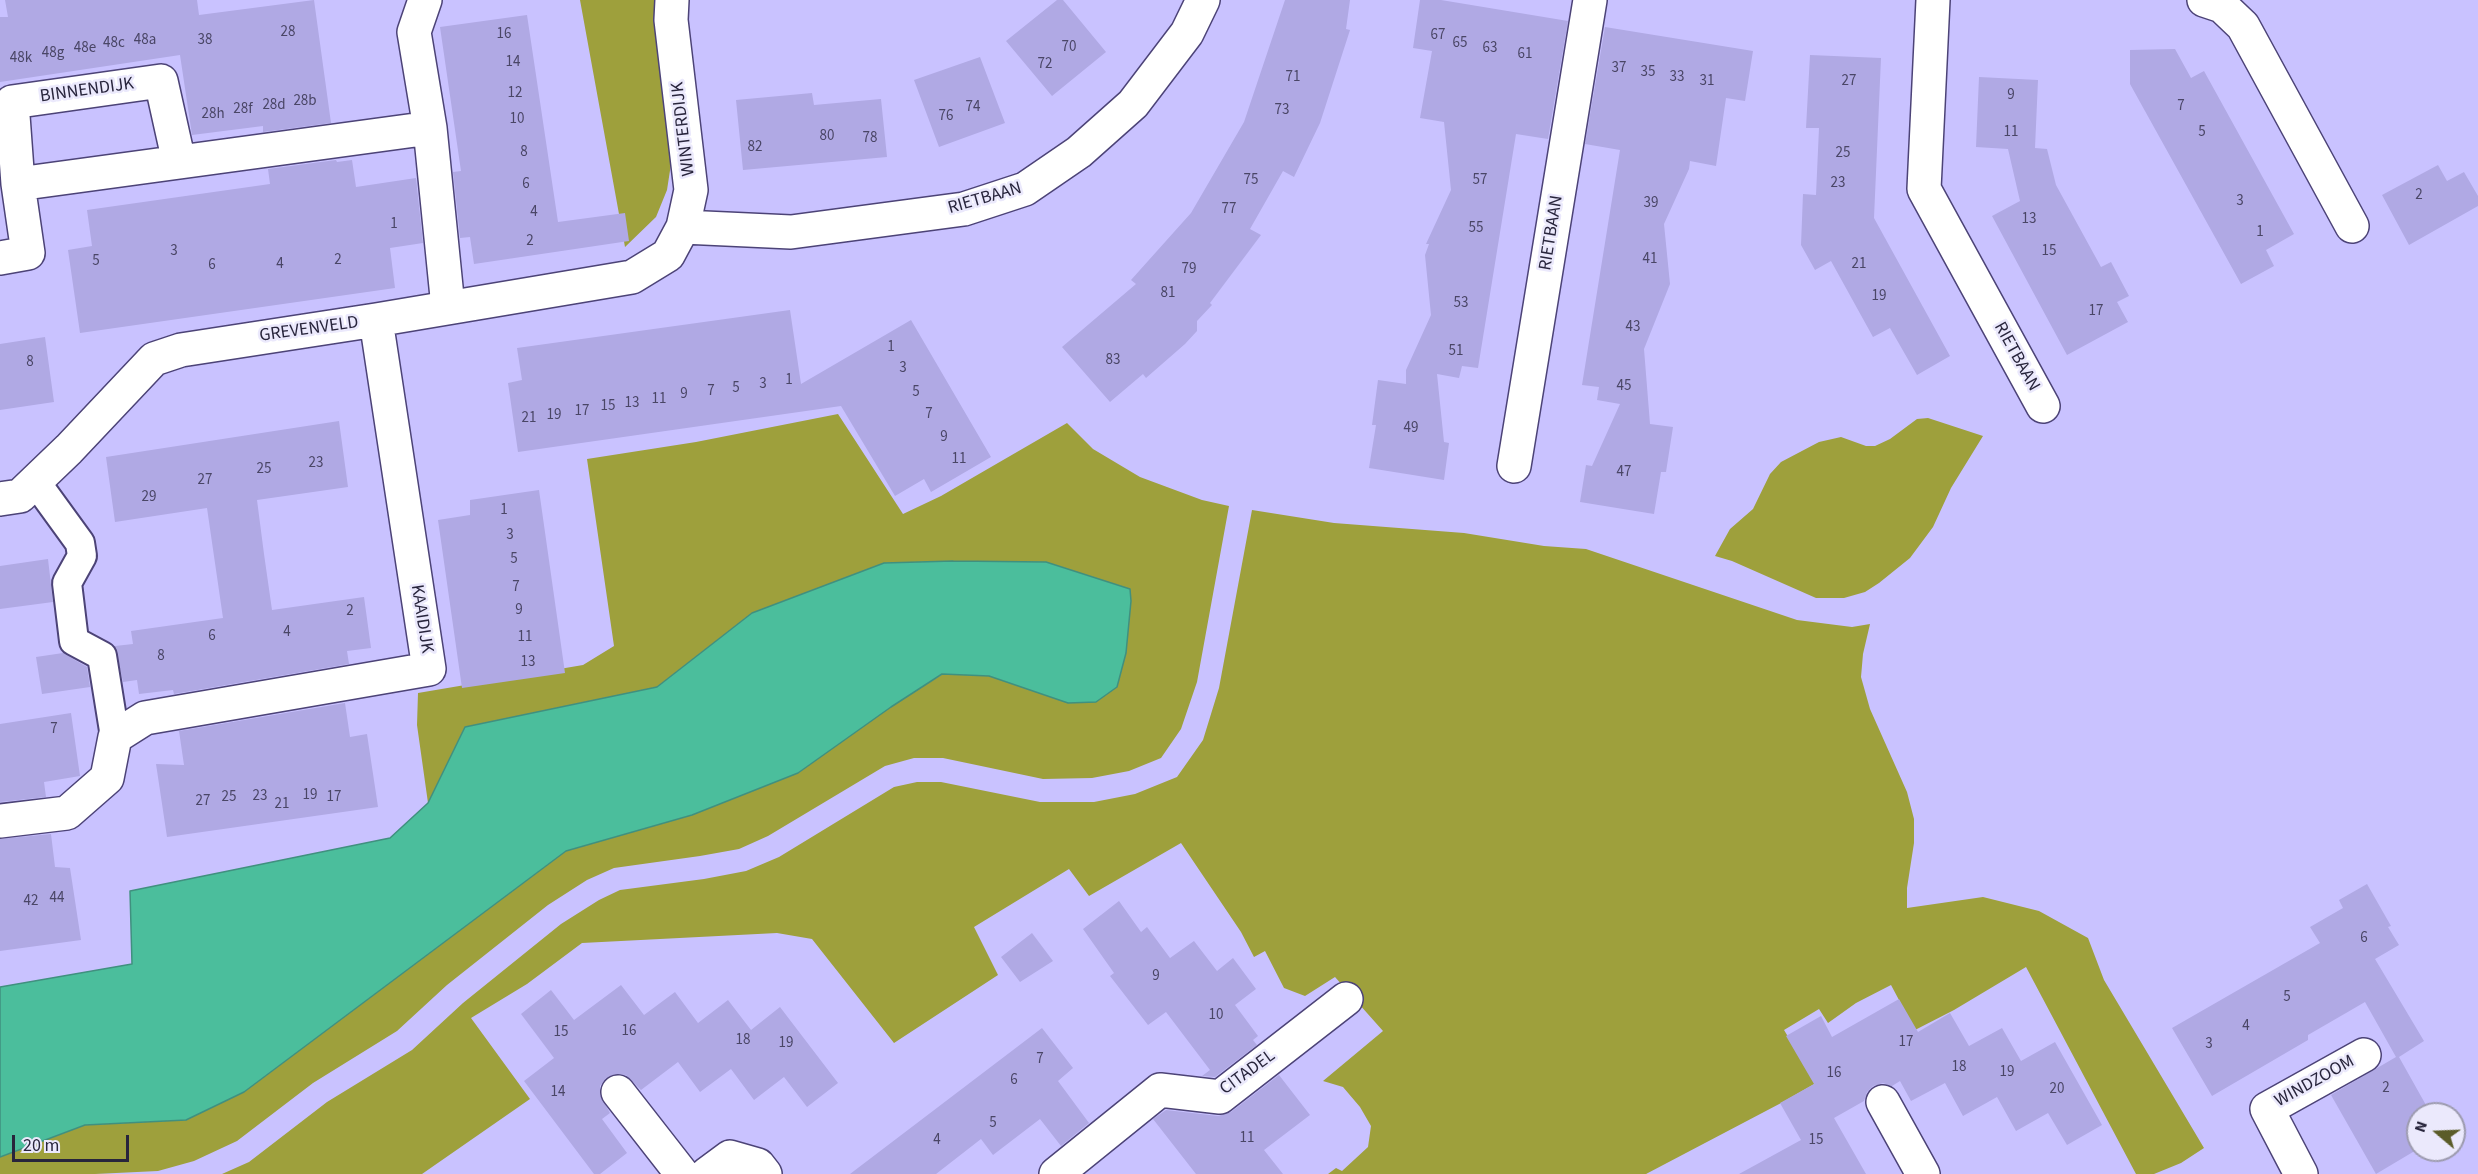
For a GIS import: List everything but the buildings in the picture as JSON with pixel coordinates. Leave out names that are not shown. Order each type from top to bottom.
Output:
[{"type":"street","points":[[425,0],[414,32],[430,128],[448,307]]},
{"type":"street","name":"WINTERDIJK","points":[[672,0],[671,20],[691,190],[676,241]]},
{"type":"street","name":"RIETBAAN","points":[[676,241],[791,232],[964,209],[1025,189],[1079,152],[1133,104],[1187,33],[1203,0]]},
{"type":"street","name":"RIETBAAN","points":[[1514,466],[1590,0]]},
{"type":"street","name":"RIETBAAN","points":[[1933,0],[1924,189],[2043,406]]},
{"type":"street","points":[[2204,0],[2222,6],[2242,26],[2352,226]]},
{"type":"street","name":"BINNENDIJK","points":[[0,258],[28,253],[18,184],[12,102],[161,81],[179,162]]},
{"type":"street","points":[[18,184],[430,128]]},
{"type":"street","name":"GREVENVELD","points":[[0,499],[21,496],[154,359],[181,350],[632,277],[676,241]]},
{"type":"street","name":"KAAIDIJK","points":[[115,737],[145,718],[429,669],[376,320]]},
{"type":"street","points":[[0,821],[67,813],[107,778],[115,737],[102,656],[74,640],[68,583],[82,556],[80,543],[35,482]]},
{"type":"street","name":"CITADEL","points":[[1056,1174],[1160,1090],[1220,1097],[1346,999]]},
{"type":"street","name":"WINDZOOM","points":[[2301,1174],[2267,1110],[2364,1055]]},
{"type":"street","points":[[618,1092],[682,1174]]},
{"type":"street","points":[[1883,1102],[1923,1174]]},
{"type":"street","points":[[707,1174],[730,1157],[758,1165],[765,1174]]},
{"type":"shaded area","points":[[580,0],[660,0],[671,164],[667,190],[656,217],[625,247]]},
{"type":"shaded area","points":[[838,414],[903,514],[941,496],[1067,423],[1093,449],[1140,477],[1202,500],[1229,506],[1197,682],[1181,729],[1161,758],[1129,771],[1092,778],[1043,779],[943,758],[914,758],[885,766],[768,836],[739,849],[614,868],[587,880],[548,905],[447,985],[397,1031],[313,1083],[237,1141],[194,1161],[158,1171],[95,1174],[0,1174],[0,1157],[85,1125],[186,1120],[244,1092],[566,851],[692,815],[798,773],[891,706],[943,674],[989,676],[1068,703],[1130,589],[1046,562],[884,563],[752,613],[657,687],[465,727],[428,803],[417,725],[418,693],[583,665],[614,646],[587,459],[696,442]]},
{"type":"shaded area","points":[[1928,418],[1983,436],[1951,488],[1933,527],[1910,558],[1879,583],[1865,592],[1844,598],[1816,598],[1732,561],[1715,556],[1730,529],[1753,509],[1770,474],[1781,462],[1819,442],[1841,437],[1866,446],[1875,446],[1890,439],[1917,419]]},
{"type":"shaded area","points":[[1252,510],[1334,523],[1464,533],[1544,546],[1586,549],[1797,620],[1852,627],[1870,624],[1863,654],[1861,677],[1870,709],[1907,792],[1914,819],[1914,843],[1907,888],[1907,908],[1983,897],[2039,911],[2088,938],[2104,980],[2204,1148],[2181,1163],[2154,1174],[2136,1174],[2026,967],[1954,1010],[1915,1030],[1891,985],[1856,1003],[1828,1023],[1819,1009],[1784,1030],[1816,1083],[1646,1174],[1328,1174],[1336,1168],[1342,1171],[1368,1147],[1371,1126],[1360,1107],[1343,1087],[1323,1081],[1383,1031],[1335,977],[1305,996],[1284,988],[1265,951],[1254,957],[1241,932],[1181,843],[1089,896],[1069,869],[974,927],[998,975],[894,1043],[812,939],[777,933],[582,943],[527,984],[471,1018],[530,1099],[422,1174],[222,1174],[249,1162],[327,1102],[412,1050],[463,1003],[561,924],[599,900],[620,890],[746,871],[779,857],[894,787],[917,782],[941,782],[1040,802],[1094,802],[1135,794],[1177,777],[1203,740],[1219,688]]},
{"type":"shaded area","points":[[1046,562],[1130,589],[1126,653],[1117,687],[1096,702],[1068,703],[989,676],[942,674],[798,773],[692,815],[566,851],[244,1092],[186,1120],[85,1125],[0,1157],[0,987],[132,964],[130,891],[390,838],[428,803],[465,727],[657,687],[752,613],[884,563]]}]
